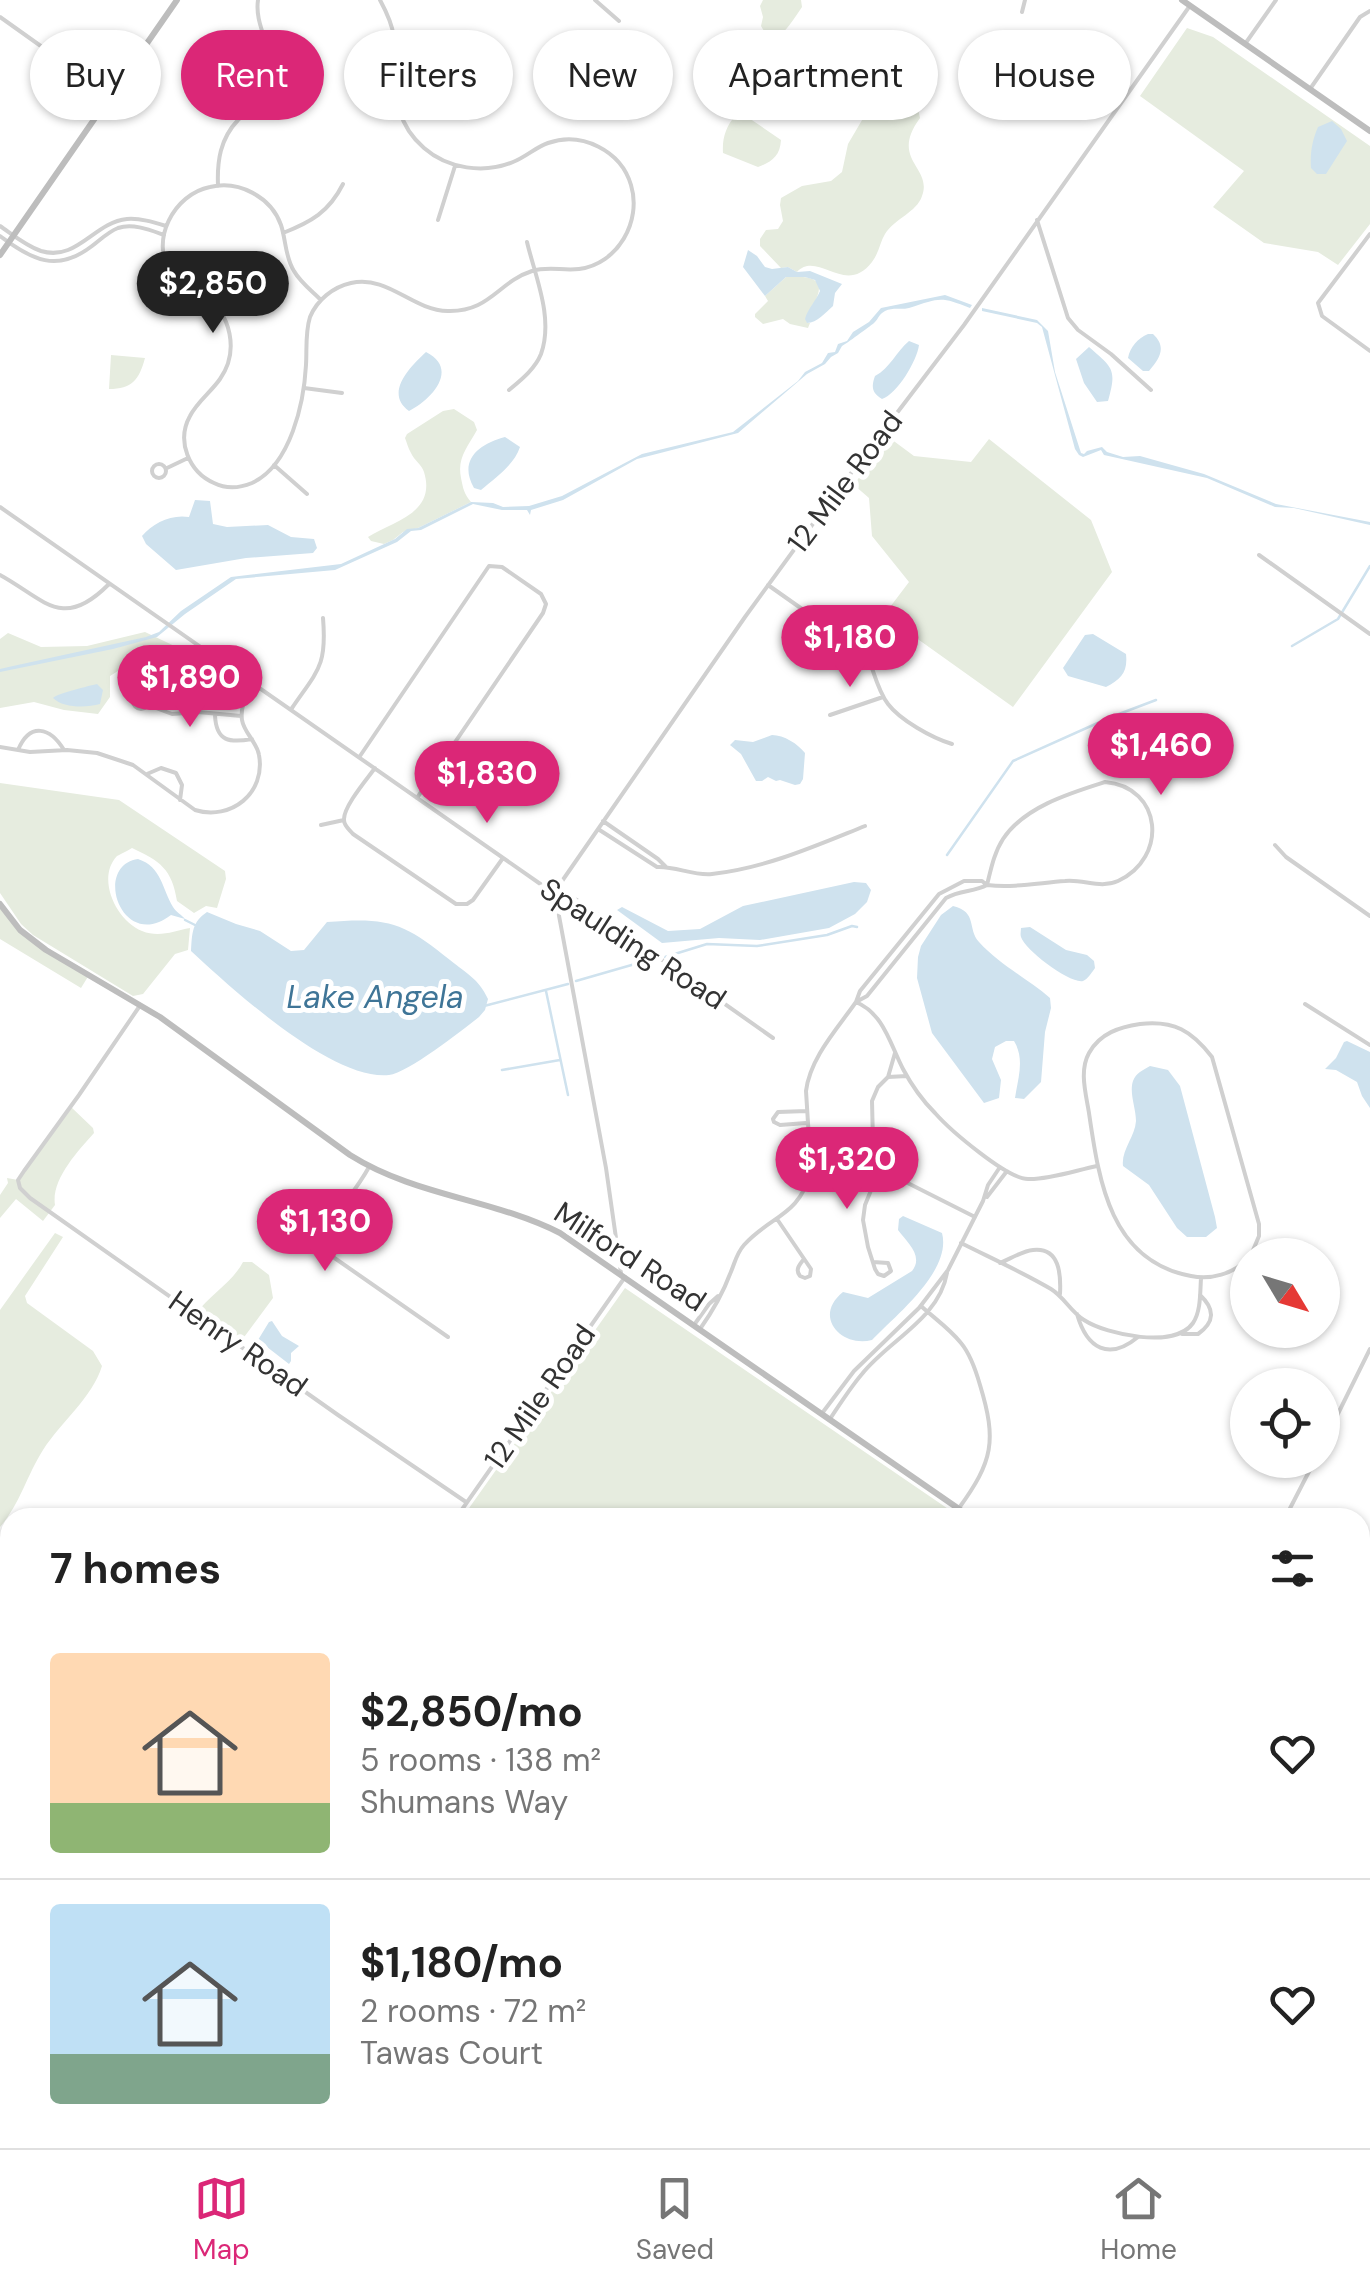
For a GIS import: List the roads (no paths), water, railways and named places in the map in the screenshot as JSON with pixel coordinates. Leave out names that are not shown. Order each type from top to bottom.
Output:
[{"type":"street","points":[[156,30],[177,0]]},
{"type":"street","points":[[218,186],[222,143],[238,120],[260,100],[269,76],[269,49],[257,15],[258,0]]},
{"type":"street","points":[[380,0],[392,30]]},
{"type":"street","points":[[595,0],[619,20]]},
{"type":"street","points":[[1022,12],[1025,0]]},
{"type":"street","points":[[1245,44],[1276,0]]},
{"type":"street","points":[[1186,3],[1370,131]]},
{"type":"street","name":"12 Mile Road","points":[[557,894],[560,884],[687,698],[964,325],[1186,3]]},
{"type":"street","points":[[1310,89],[1360,17],[1370,11]]},
{"type":"street","points":[[0,17],[30,39]]},
{"type":"street","points":[[0,255],[93,120]]},
{"type":"street","points":[[321,300],[294,271],[274,210],[257,194],[233,186],[208,187],[179,206],[166,226],[163,256],[172,275],[216,307],[228,326],[229,362],[222,377],[191,414],[184,440],[188,458],[213,483],[230,487],[252,482],[274,465],[293,430],[304,388],[307,331],[313,312],[321,300],[342,285],[366,281],[387,286],[425,307],[462,310],[486,302],[515,279],[534,270],[583,268],[606,258],[629,229],[634,203],[629,179],[601,148],[584,141],[565,140],[548,143],[506,165],[455,166],[437,158],[416,140],[404,120]]},
{"type":"street","points":[[438,220],[455,166]]},
{"type":"street","points":[[283,233],[326,210],[343,184]]},
{"type":"street","points":[[0,236],[43,252],[64,252],[114,222],[138,219],[166,226]]},
{"type":"street","points":[[137,226],[138,219]]},
{"type":"street","points":[[1037,220],[1068,318],[1151,390]]},
{"type":"street","points":[[114,222],[118,228]]},
{"type":"street","points":[[0,226],[11,239],[50,262],[66,261],[118,228],[137,226],[164,235]]},
{"type":"street","points":[[1370,234],[1318,304],[1322,316],[1370,351]]},
{"type":"street","points":[[85,242],[90,248]]},
{"type":"street","points":[[509,390],[540,355],[545,332],[543,301],[527,242]]},
{"type":"street","points":[[40,259],[43,252]]},
{"type":"street","points":[[304,388],[342,393]]},
{"type":"street","points":[[167,468],[188,458]]},
{"type":"street","points":[[274,465],[306,494]]},
{"type":"street","name":"Spaulding Road","points":[[0,507],[504,858],[557,894],[586,906],[773,1038]]},
{"type":"street","points":[[1260,556],[1370,634]]},
{"type":"street","points":[[360,756],[489,566],[502,567],[541,594],[546,608],[417,798]]},
{"type":"street","points":[[0,574],[48,605],[63,609],[83,606],[110,584]]},
{"type":"street","points":[[768,585],[863,652],[894,710],[938,740],[952,744]]},
{"type":"street","points":[[291,709],[322,663],[326,646],[323,618]]},
{"type":"street","points":[[0,747],[18,751],[97,752],[133,765],[188,807],[204,813],[222,812],[234,808],[256,787],[258,751],[242,716],[252,681]]},
{"type":"street","points":[[830,714],[884,696]]},
{"type":"street","points":[[148,705],[172,714],[242,716]]},
{"type":"street","points":[[215,714],[217,729],[226,740],[252,739]]},
{"type":"street","points":[[18,751],[24,738],[40,731],[53,735],[64,750]]},
{"type":"street","points":[[147,774],[161,768],[176,773],[182,785],[180,800]]},
{"type":"street","points":[[344,820],[350,804],[375,768]]},
{"type":"street","points":[[697,1327],[730,1276],[742,1247],[795,1205],[808,1182],[808,1079],[814,1062],[856,1002],[867,996],[946,898],[961,890],[987,885],[1008,887],[1066,880],[1097,885],[1122,880],[1147,855],[1153,836],[1149,810],[1130,788],[1106,782],[1037,809],[1002,840],[987,885]]},
{"type":"street","points":[[321,825],[344,820]]},
{"type":"street","points":[[344,820],[353,834],[456,904],[473,900],[504,858]]},
{"type":"street","points":[[603,821],[666,866],[686,873],[712,874],[786,858],[865,826]]},
{"type":"street","points":[[598,828],[657,867],[666,866]]},
{"type":"street","points":[[626,848],[630,841]]},
{"type":"street","points":[[1275,846],[1370,916]]},
{"type":"street","points":[[557,894],[623,1275]]},
{"type":"street","name":"Milford Road","points":[[0,904],[20,930],[46,950],[140,1005],[369,1166],[410,1184],[520,1215],[573,1240],[959,1508]]},
{"type":"street","points":[[856,1002],[873,1012],[913,1088],[937,1116],[1000,1167],[1028,1179],[1097,1166]]},
{"type":"street","points":[[1304,1004],[1370,1045]]},
{"type":"street","name":"Henry Road","points":[[140,1005],[18,1180],[20,1188],[338,1416],[466,1502]]},
{"type":"street","points":[[1230,1271],[1201,1278],[1163,1268],[1137,1248],[1115,1221],[1097,1166],[1083,1072],[1088,1054],[1100,1039],[1118,1027],[1160,1022],[1199,1040],[1212,1057],[1258,1224],[1258,1238]]},
{"type":"street","points":[[873,1262],[864,1220],[874,1183],[870,1113],[895,1053]]},
{"type":"street","points":[[888,1077],[907,1076]]},
{"type":"street","points":[[807,1111],[778,1112],[772,1119],[780,1125],[808,1123]]},
{"type":"street","points":[[369,1166],[324,1234],[323,1250],[448,1337]]},
{"type":"street","points":[[874,1166],[975,1217]]},
{"type":"street","points":[[830,1419],[862,1373],[939,1297],[988,1184],[1000,1167]]},
{"type":"street","points":[[983,1200],[1007,1171]]},
{"type":"street","points":[[874,1183],[892,1174]]},
{"type":"street","points":[[777,1219],[804,1259]]},
{"type":"street","points":[[961,1243],[1060,1294],[1076,1314],[1098,1328],[1170,1338],[1198,1334],[1212,1315],[1210,1305],[1200,1295]]},
{"type":"street","points":[[1000,1263],[1033,1250],[1046,1253],[1060,1268],[1060,1294]]},
{"type":"street","points":[[822,1414],[854,1371],[921,1306],[948,1270]]},
{"type":"street","name":"12 Mile Road","points":[[462,1508],[623,1275]]},
{"type":"street","points":[[1182,1334],[1198,1314],[1201,1278]]},
{"type":"street","points":[[921,1306],[965,1347],[980,1384],[991,1430],[984,1470],[959,1508]]},
{"type":"street","points":[[1076,1314],[1090,1342],[1108,1350],[1118,1350],[1140,1336]]},
{"type":"street","points":[[1340,1409],[1370,1348]]},
{"type":"street","points":[[1290,1508],[1306,1478]]},
{"type":"water","points":[[1332,121],[1347,141],[1326,174],[1317,174],[1311,168],[1314,137],[1318,127]]},
{"type":"water","points":[[748,250],[765,267],[810,271],[842,284],[835,293],[833,306],[807,323],[806,315],[820,291],[815,280],[805,277],[786,277],[765,296],[743,267]]},
{"type":"water","points":[[945,295],[972,305],[970,308],[940,300],[885,311],[738,433],[637,459],[563,500],[531,510],[530,515],[527,510],[473,504],[335,570],[236,579],[157,637],[0,672],[159,632],[181,611],[231,577],[341,564],[395,539],[407,529],[418,528],[471,502],[529,506],[562,496],[642,454],[733,432],[805,372],[822,363],[828,353],[835,352],[838,344],[847,341],[881,308]]},
{"type":"water","points":[[982,308],[1037,320],[1048,331],[1055,372],[1081,453],[1102,447],[1123,457],[1140,456],[1204,474],[1276,504],[1370,525],[1275,507],[1207,478],[1104,455],[1101,450],[1083,457],[1079,455],[1075,449],[1042,327]]},
{"type":"water","points":[[1148,334],[1160,343],[1160,352],[1149,371],[1143,371],[1128,358],[1135,343]]},
{"type":"water","points":[[909,341],[919,345],[914,359],[900,384],[882,399],[873,389],[875,376]]},
{"type":"water","points":[[1089,347],[1111,370],[1108,401],[1097,402],[1084,383],[1076,359]]},
{"type":"water","points":[[426,352],[436,359],[441,375],[426,400],[409,411],[402,404],[399,388]]},
{"type":"water","points":[[505,437],[520,447],[517,453],[481,490],[474,488],[468,469],[470,461],[487,444]]},
{"type":"water","points":[[195,500],[210,501],[213,524],[268,525],[291,537],[314,539],[317,548],[313,553],[246,558],[176,570],[142,536],[163,520],[189,517]]},
{"type":"water","points":[[1093,634],[1126,654],[1122,674],[1106,687],[1068,676],[1063,668],[1085,635]]},
{"type":"water","points":[[97,684],[103,690],[100,704],[75,706],[53,698],[67,692]]},
{"type":"water","points":[[772,735],[790,741],[805,753],[800,784],[768,777],[756,781],[741,754],[730,745],[735,740],[753,742]]},
{"type":"water","points":[[138,859],[157,873],[173,907],[185,919],[171,915],[154,924],[139,923],[127,916],[115,890],[117,876],[124,865]]},
{"type":"water","points":[[854,882],[866,883],[871,890],[867,902],[855,914],[829,928],[760,940],[719,938],[662,943],[617,910],[622,907],[668,931],[700,929],[743,906]]},
{"type":"water","points":[[953,906],[966,912],[975,937],[987,950],[1050,998],[1041,1082],[1024,1099],[1015,1098],[1020,1062],[1014,1041],[995,1047],[992,1059],[1001,1080],[999,1098],[984,1103],[932,1033],[917,978],[918,957],[941,915]]},
{"type":"water","name":"Lake Angela","points":[[207,912],[260,931],[291,951],[304,950],[327,922],[365,920],[394,925],[420,937],[472,977],[488,999],[485,1010],[448,1041],[398,1073],[366,1073],[312,1048],[284,1029],[191,951],[194,929]]},
{"type":"water","points":[[1030,927],[1066,950],[1087,955],[1095,968],[1083,981],[1059,972],[1024,943],[1021,928]]},
{"type":"water","points":[[1347,1041],[1370,1052],[1370,1108],[1357,1082],[1336,1070],[1325,1069]]},
{"type":"water","points":[[1150,1066],[1168,1070],[1180,1086],[1217,1228],[1206,1237],[1187,1237],[1149,1185],[1123,1166],[1136,1121],[1133,1081]]},
{"type":"water","points":[[903,1216],[942,1233],[939,1262],[920,1291],[872,1340],[841,1335],[830,1311],[843,1292],[868,1298],[912,1271],[916,1260],[913,1249],[898,1230]]},
{"type":"water","points":[[272,1321],[282,1336],[299,1346],[291,1353],[289,1364],[258,1340]]},
{"type":"waterway","points":[[1292,646],[1338,619],[1370,566]]},
{"type":"waterway","points":[[947,855],[1013,761],[1156,700]]},
{"type":"waterway","points":[[185,920],[197,926]]},
{"type":"waterway","points":[[665,957],[707,944],[757,946],[857,927]]},
{"type":"waterway","points":[[576,981],[649,962]]},
{"type":"waterway","points":[[484,1006],[568,984]]},
{"type":"waterway","points":[[546,991],[568,1095]]},
{"type":"waterway","points":[[502,1070],[560,1060]]}]
